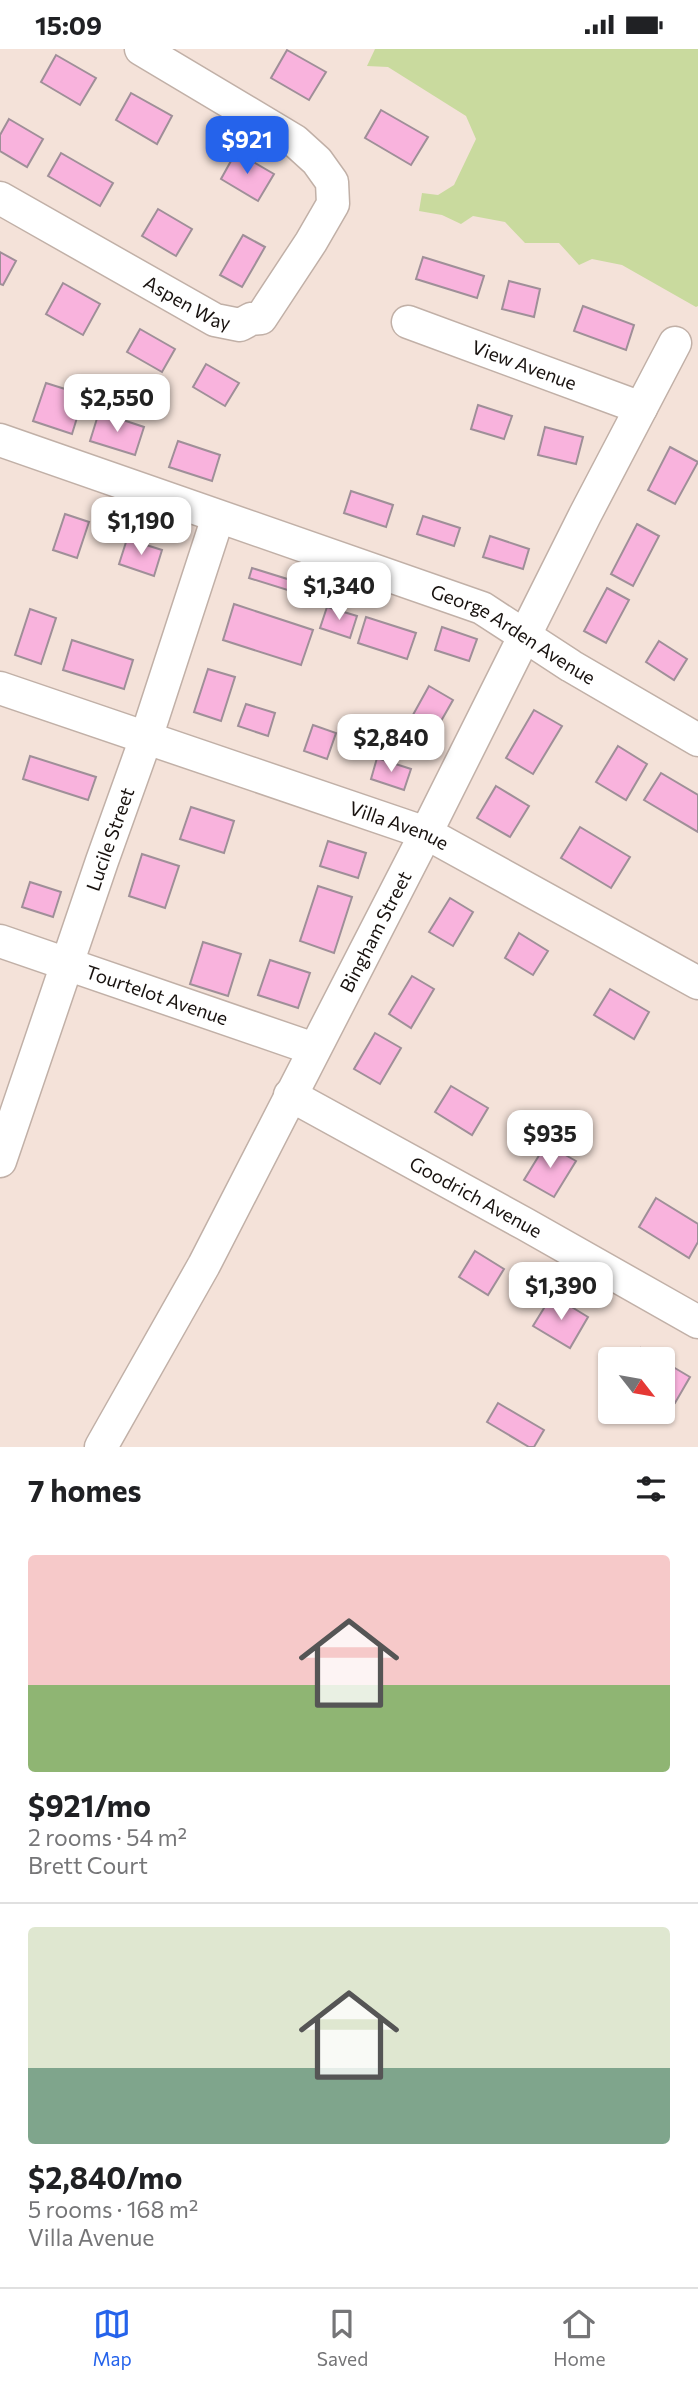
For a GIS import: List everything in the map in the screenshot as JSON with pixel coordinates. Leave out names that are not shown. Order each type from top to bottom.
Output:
[{"type":"street","name":"Aspen Way","points":[[0,198],[215,320],[240,325],[251,319],[261,318],[333,204],[332,182],[317,161],[295,141],[141,49]]},
{"type":"street","name":"View Avenue","points":[[408,322],[640,408]]},
{"type":"street","name":"Bingham Street","points":[[101,1447],[204,1265],[675,343]]},
{"type":"street","name":"George Arden Avenue","points":[[0,440],[482,608],[571,666],[698,740]]},
{"type":"street","name":"Lucile Street","points":[[0,1161],[146,738],[218,517]]},
{"type":"street","name":"Villa Avenue","points":[[0,688],[426,833],[698,983]]},
{"type":"street","name":"Tourtelot Avenue","points":[[0,941],[314,1049]]},
{"type":"street","name":"Goodrich Avenue","points":[[290,1095],[698,1322]]},
{"type":"green space","points":[[375,49],[698,49],[698,306],[622,265],[592,259],[579,265],[559,243],[525,243],[505,222],[473,216],[461,224],[442,215],[419,211],[422,193],[438,195],[454,185],[476,139],[466,116],[388,67],[367,66]]},
{"type":"building","points":[[287,50],[326,72],[309,100],[271,78]]},
{"type":"building","points":[[56,55],[96,78],[80,105],[41,82]]},
{"type":"building","points":[[131,93],[172,116],[157,144],[116,120]]},
{"type":"building","points":[[381,110],[428,137],[411,165],[365,138]]},
{"type":"building","points":[[9,119],[43,139],[27,167],[0,151],[0,135]]},
{"type":"building","points":[[236,152],[274,174],[258,201],[221,179]]},
{"type":"building","points":[[61,153],[113,183],[100,206],[48,176]]},
{"type":"building","points":[[158,209],[192,229],[176,256],[142,236]]},
{"type":"building","points":[[243,235],[265,247],[242,287],[220,275]]},
{"type":"building","points":[[0,252],[16,261],[3,285],[0,284]]},
{"type":"building","points":[[423,257],[484,276],[477,298],[416,279]]},
{"type":"building","points":[[509,281],[540,289],[534,317],[502,309]]},
{"type":"building","points":[[63,283],[100,304],[83,335],[46,314]]},
{"type":"building","points":[[583,306],[634,325],[626,350],[574,331]]},
{"type":"building","points":[[140,329],[175,349],[162,372],[127,352]]},
{"type":"building","points":[[206,364],[239,383],[225,406],[193,387]]},
{"type":"building","points":[[46,383],[84,395],[72,434],[33,421]]},
{"type":"building","points":[[478,405],[512,416],[504,439],[471,429]]},
{"type":"building","points":[[99,412],[144,427],[135,455],[90,441]]},
{"type":"building","points":[[545,427],[583,437],[576,464],[538,455]]},
{"type":"building","points":[[178,441],[220,455],[212,481],[169,467]]},
{"type":"building","points":[[670,447],[698,462],[675,504],[648,490]]},
{"type":"building","points":[[351,491],[393,505],[386,527],[344,513]]},
{"type":"building","points":[[65,514],[89,522],[77,558],[53,550]]},
{"type":"building","points":[[423,516],[460,528],[454,546],[417,534]]},
{"type":"building","points":[[637,524],[659,536],[633,586],[611,574]]},
{"type":"building","points":[[490,536],[529,549],[523,569],[483,557]]},
{"type":"building","points":[[127,539],[162,550],[154,576],[119,564]]},
{"type":"building","points":[[252,568],[297,582],[294,592],[249,578]]},
{"type":"building","points":[[607,588],[629,600],[606,643],[584,631]]},
{"type":"building","points":[[234,604],[313,630],[301,665],[223,640]]},
{"type":"building","points":[[327,607],[357,616],[350,638],[320,628]]},
{"type":"building","points":[[30,609],[56,618],[41,664],[15,655]]},
{"type":"building","points":[[366,617],[416,633],[407,659],[358,643]]},
{"type":"building","points":[[442,627],[477,639],[469,661],[435,650]]},
{"type":"building","points":[[72,640],[133,660],[124,689],[63,670]]},
{"type":"building","points":[[659,641],[687,659],[674,680],[646,662]]},
{"type":"building","points":[[208,669],[235,677],[221,721],[194,712]]},
{"type":"building","points":[[429,686],[453,700],[428,744],[404,731]]},
{"type":"building","points":[[246,704],[275,713],[268,736],[238,726]]},
{"type":"building","points":[[534,710],[562,726],[533,774],[506,758]]},
{"type":"building","points":[[313,725],[336,733],[327,759],[304,751]]},
{"type":"building","points":[[618,746],[647,764],[626,800],[596,782]]},
{"type":"building","points":[[30,756],[96,777],[88,800],[23,779]]},
{"type":"building","points":[[377,758],[411,769],[404,790],[371,779]]},
{"type":"building","points":[[661,773],[698,795],[698,832],[644,800]]},
{"type":"building","points":[[496,786],[529,806],[510,837],[477,818]]},
{"type":"building","points":[[191,807],[234,821],[224,853],[180,839]]},
{"type":"building","points":[[580,827],[630,857],[611,888],[561,858]]},
{"type":"building","points":[[328,841],[366,853],[358,878],[320,866]]},
{"type":"building","points":[[142,854],[179,866],[165,908],[129,896]]},
{"type":"building","points":[[30,882],[61,892],[53,917],[22,907]]},
{"type":"building","points":[[318,886],[352,897],[334,953],[300,941]]},
{"type":"building","points":[[450,898],[473,912],[453,946],[429,932]]},
{"type":"building","points":[[519,933],[548,951],[533,975],[505,958]]},
{"type":"building","points":[[203,942],[241,954],[228,996],[190,984]]},
{"type":"building","points":[[270,960],[310,973],[298,1008],[258,995]]},
{"type":"building","points":[[412,976],[434,989],[411,1028],[389,1014]]},
{"type":"building","points":[[610,989],[649,1012],[634,1039],[594,1015]]},
{"type":"building","points":[[375,1033],[401,1048],[380,1084],[354,1069]]},
{"type":"building","points":[[451,1086],[488,1108],[472,1135],[435,1112]]},
{"type":"building","points":[[546,1144],[576,1161],[554,1197],[524,1180]]},
{"type":"building","points":[[656,1198],[698,1224],[698,1242],[689,1258],[639,1227]]},
{"type":"building","points":[[475,1251],[504,1269],[488,1295],[459,1277]]},
{"type":"building","points":[[552,1295],[588,1317],[570,1348],[533,1326]]},
{"type":"building","points":[[676,1369],[690,1377],[676,1401]]},
{"type":"building","points":[[498,1403],[544,1430],[534,1447],[529,1447],[487,1422]]}]
